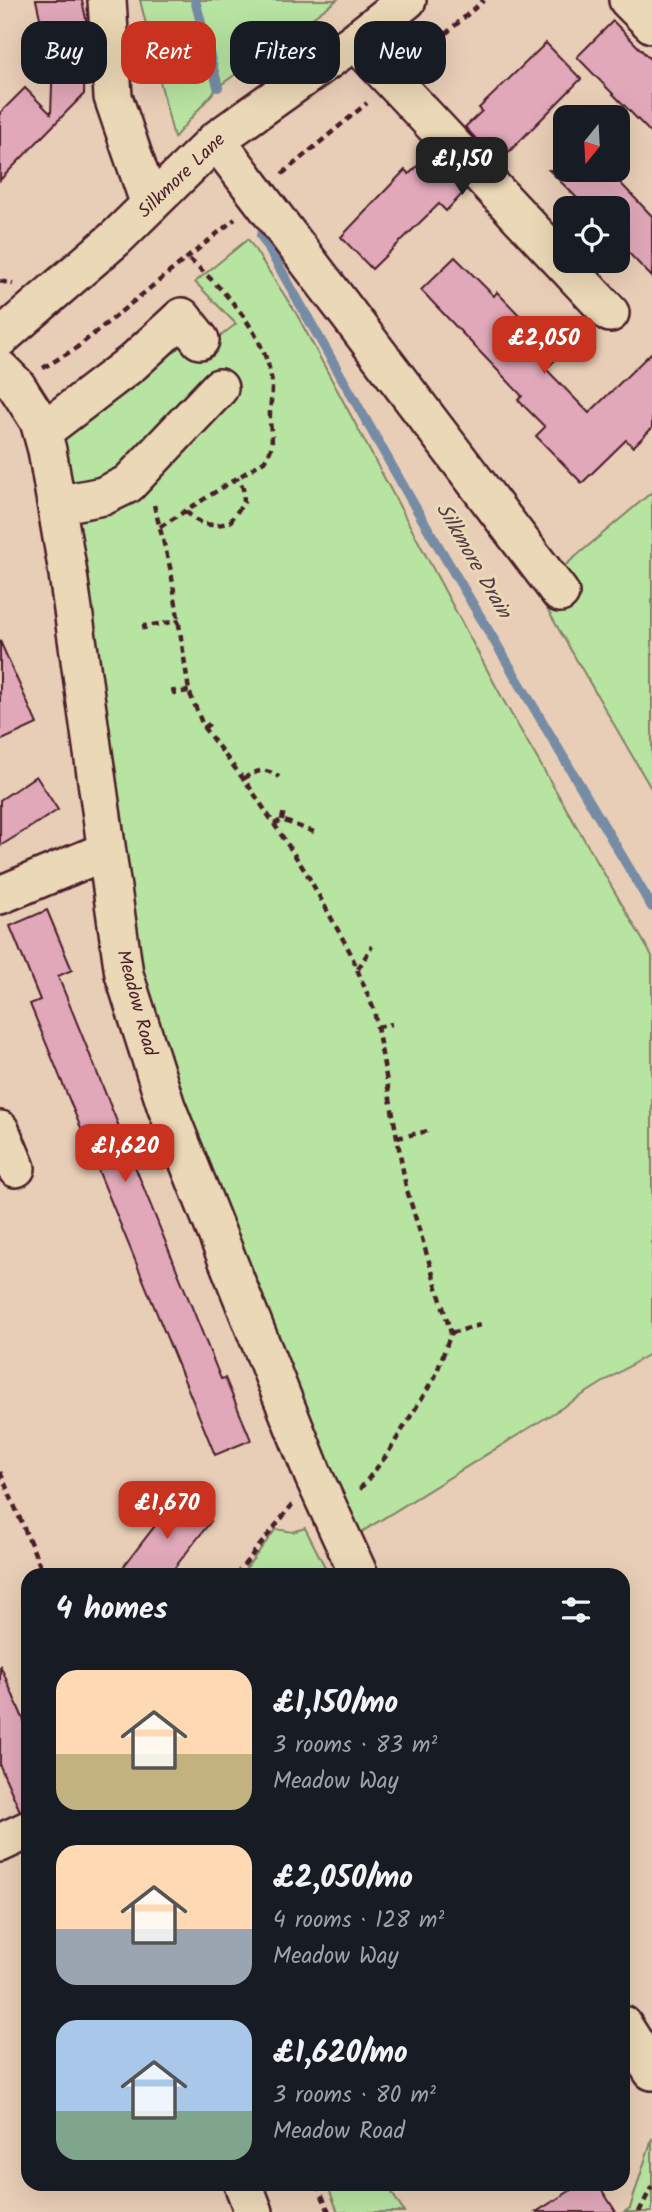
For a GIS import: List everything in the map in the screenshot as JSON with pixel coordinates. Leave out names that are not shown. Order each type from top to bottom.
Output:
[{"type":"street","points":[[107,0],[113,97],[150,205]]},
{"type":"street","name":"Silkmore Lane","points":[[380,21],[407,0]]},
{"type":"street","points":[[628,0],[652,24]]},
{"type":"street","name":"Silkmore Lane","points":[[0,338],[150,205],[216,140],[354,42]]},
{"type":"street","points":[[395,84],[610,313]]},
{"type":"street","points":[[216,140],[560,593]]},
{"type":"street","points":[[42,432],[132,363],[182,317],[200,340]]},
{"type":"street","name":"Meadow Road","points":[[0,369],[16,385],[42,432],[57,505],[124,974],[166,1106],[314,1477],[356,1568]]},
{"type":"street","points":[[57,505],[103,496],[128,484],[219,388]]},
{"type":"street","points":[[0,895],[106,851]]},
{"type":"street","points":[[0,1130],[16,1168]]},
{"type":"street","points":[[0,1843],[21,1833]]},
{"type":"street","points":[[630,2036],[652,2071]]},
{"type":"street","points":[[246,2191],[254,2212]]},
{"type":"path","points":[[446,33],[484,0]]},
{"type":"path","points":[[284,173],[372,99]]},
{"type":"path","points":[[36,372],[85,341],[189,259],[244,211]]},
{"type":"path","points":[[142,471],[171,570],[190,691],[204,728],[243,779],[307,874],[357,970],[374,1010],[406,1187],[432,1260],[451,1333],[435,1377],[386,1456],[335,1521]]},
{"type":"path","points":[[186,511],[201,524],[211,526],[230,522],[244,502],[243,488],[237,478]]},
{"type":"path","points":[[145,630],[144,626],[180,621]]},
{"type":"path","points":[[173,689],[174,693],[190,691]]},
{"type":"path","points":[[204,728],[212,722]]},
{"type":"path","points":[[243,779],[259,770],[268,769],[279,777]]},
{"type":"path","points":[[282,820],[284,810]]},
{"type":"path","points":[[274,824],[282,820],[314,832]]},
{"type":"path","points":[[357,970],[372,946]]},
{"type":"path","points":[[377,1027],[392,1024]]},
{"type":"path","points":[[397,1138],[428,1131]]},
{"type":"path","points":[[451,1333],[480,1325]]},
{"type":"path","points":[[0,1472],[2,1485],[41,1568]]},
{"type":"path","points":[[242,1568],[314,1477]]},
{"type":"path","points":[[639,2212],[652,2186]]},
{"type":"path","points":[[320,2191],[329,2212]]},
{"type":"green space","points":[[140,0],[337,0],[308,21],[230,21],[230,78],[218,87],[174,138],[161,84],[216,84],[216,21],[145,21]]},
{"type":"green space","points":[[248,239],[296,313],[506,705],[652,956],[652,1352],[355,1536],[234,1242],[139,969],[57,431],[176,334],[195,356],[236,324],[195,282]]},
{"type":"green space","points":[[652,492],[652,790],[536,590]]},
{"type":"green space","points":[[305,1528],[325,1568],[246,1568],[276,1529],[293,1532]]},
{"type":"green space","points":[[652,2138],[652,2212],[624,2212],[630,2208]]},
{"type":"green space","points":[[330,2191],[395,2191],[392,2193],[404,2212],[338,2212]]},
{"type":"building","points":[[36,0],[82,0],[86,21],[41,21]]},
{"type":"building","points":[[613,21],[652,61],[652,134],[630,111],[630,105],[624,105],[577,57]]},
{"type":"building","points":[[546,43],[581,79],[498,163],[465,127],[482,111],[479,108]]},
{"type":"building","points":[[52,84],[84,84],[84,94],[0,180],[0,113],[25,88],[51,114]]},
{"type":"building","points":[[427,157],[431,161],[435,157],[466,190],[446,211],[439,204],[372,269],[341,237],[405,170],[409,174]]},
{"type":"building","points":[[561,182],[619,182],[652,216],[652,277],[630,254],[630,196],[575,196]]},
{"type":"building","points":[[455,257],[494,296],[497,292],[525,321],[520,326],[554,361],[546,369],[589,413],[652,352],[652,428],[633,447],[626,440],[582,483],[536,436],[545,427],[518,400],[522,396],[421,290]]},
{"type":"building","points":[[0,641],[37,724],[0,741]]},
{"type":"building","points":[[36,776],[58,810],[0,846],[0,800]]},
{"type":"building","points":[[47,910],[72,970],[58,976],[221,1379],[225,1378],[251,1440],[215,1455],[30,1004],[40,1000],[10,926]]},
{"type":"building","points":[[178,1496],[211,1521],[174,1568],[122,1568]]},
{"type":"building","points":[[0,1665],[21,1714],[21,1811],[0,1766]]},
{"type":"building","points":[[570,2191],[602,2191],[616,2212],[536,2212]]},
{"type":"waterway","name":"Silkmore Drain","points":[[195,0],[218,87]]},
{"type":"waterway","name":"Silkmore Drain","points":[[261,235],[414,505],[652,907]]}]
